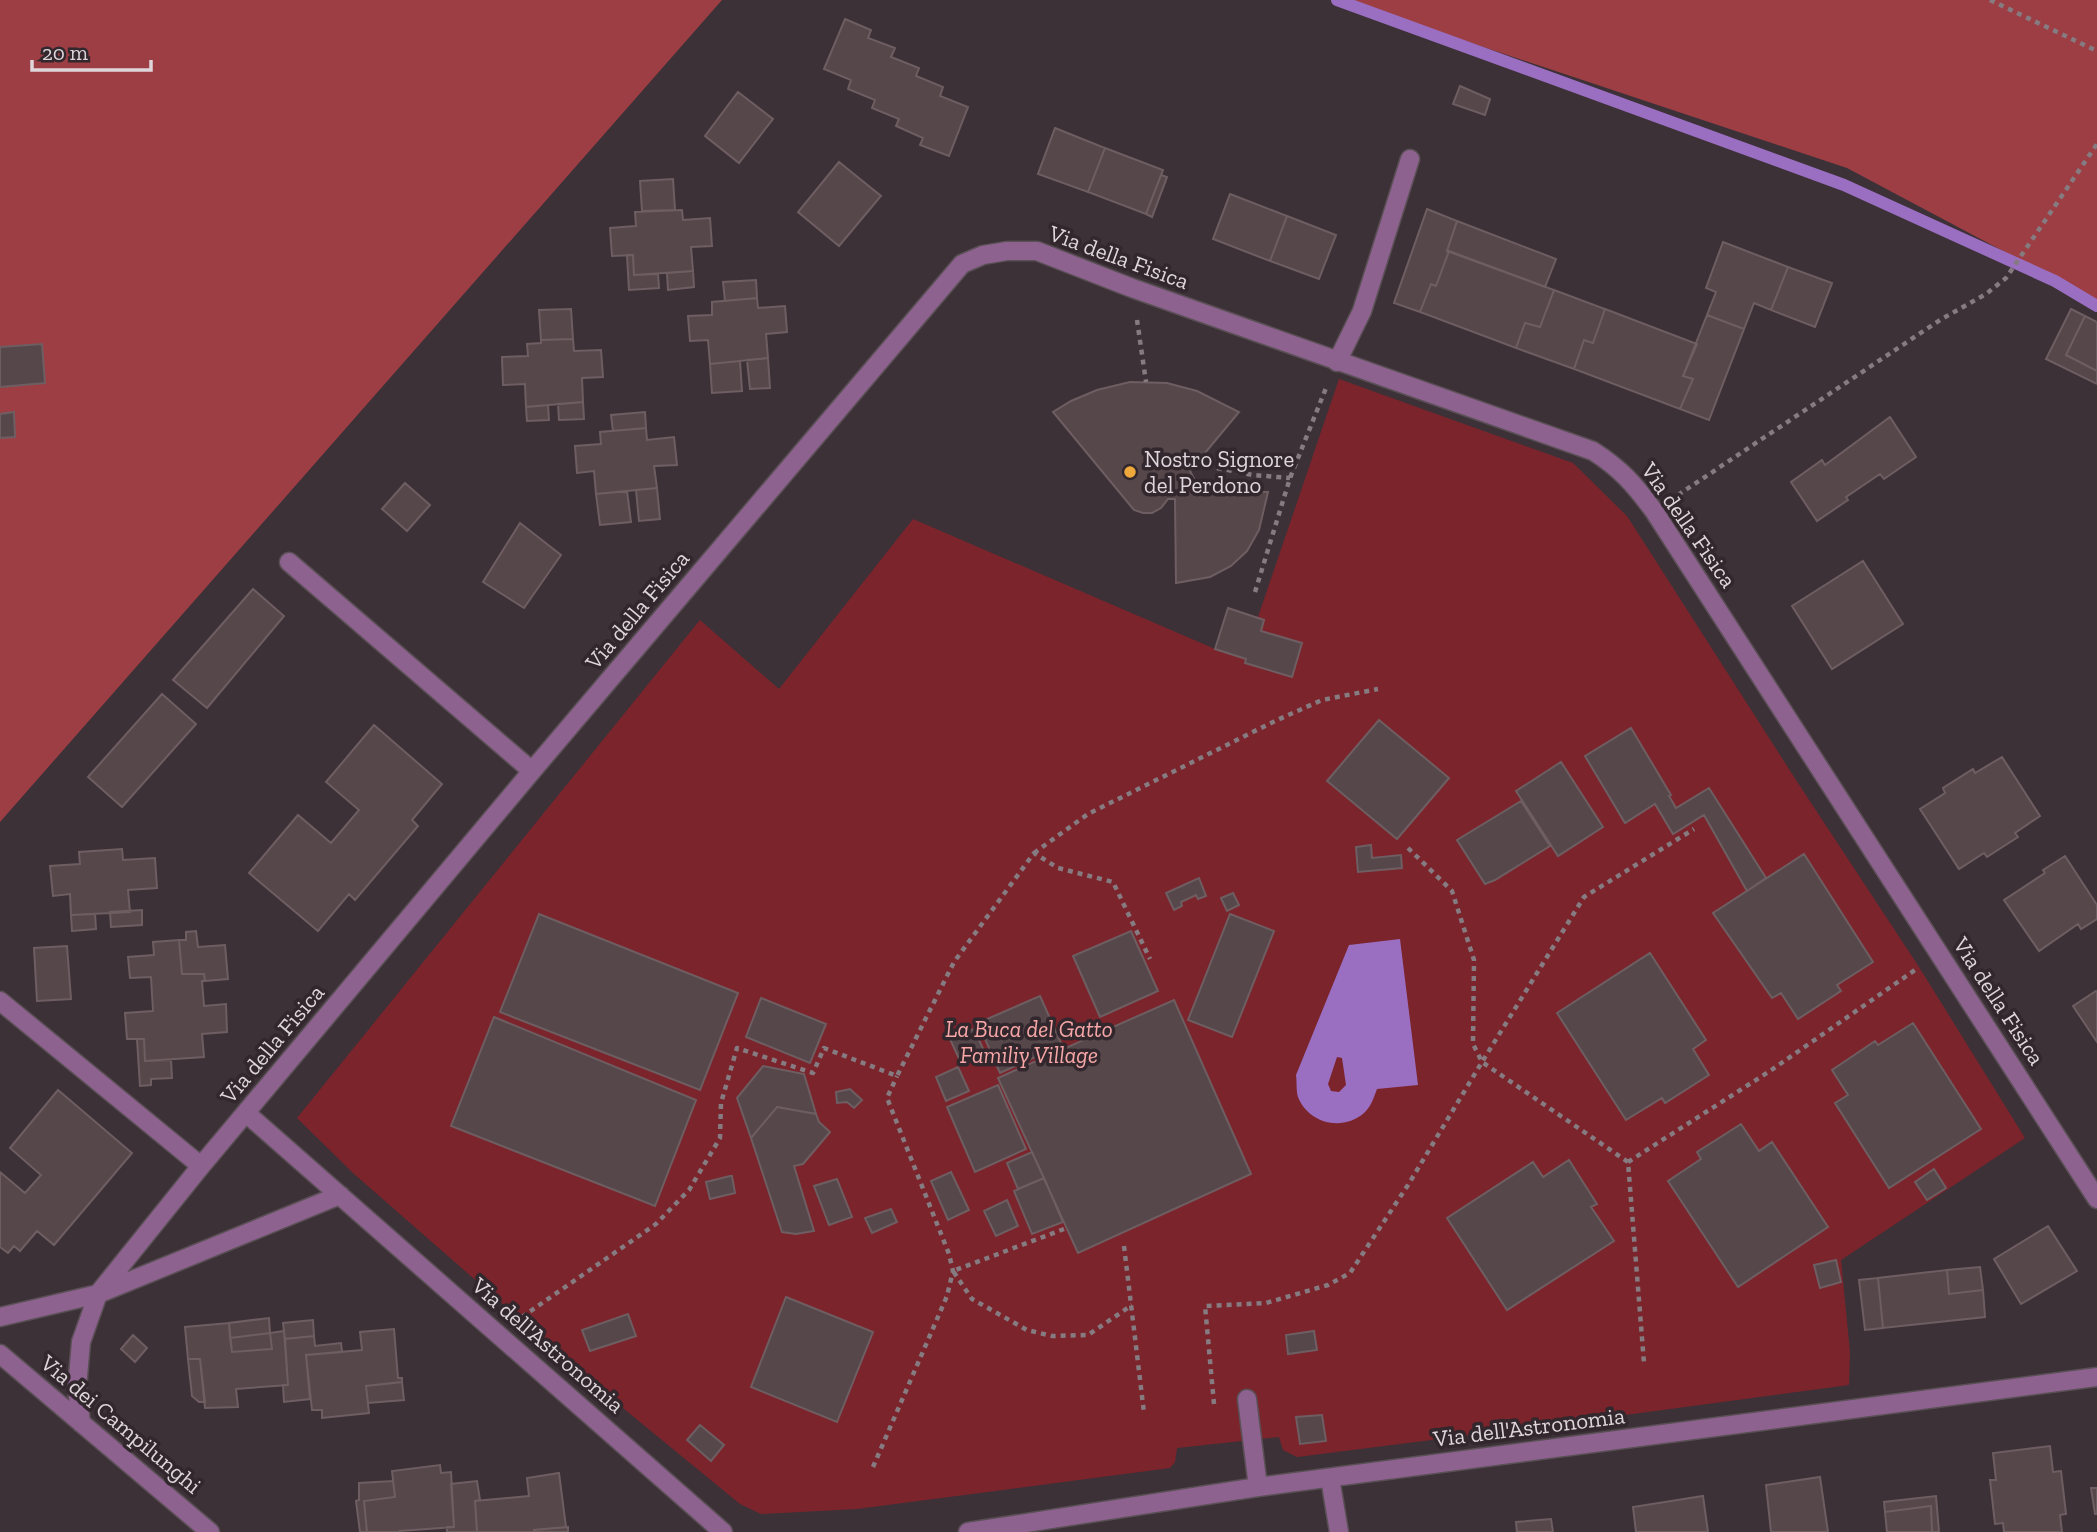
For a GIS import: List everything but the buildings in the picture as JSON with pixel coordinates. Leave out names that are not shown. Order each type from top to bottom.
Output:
[{"type":"street","points":[[1337,362],[1362,311],[1410,159]]},
{"type":"street","name":"Via della Fisica","points":[[81,1423],[77,1388],[81,1342],[98,1294],[201,1166],[532,771],[962,264],[983,255],[1007,251],[1037,251],[1337,362],[1592,451],[1614,464],[1654,511],[2097,1199]]},
{"type":"street","points":[[289,562],[532,771]]},
{"type":"street","points":[[0,1001],[201,1166]]},
{"type":"street","name":"Via dell'Astronomia","points":[[246,1113],[723,1532]]},
{"type":"street","points":[[0,1317],[98,1294],[340,1195]]},
{"type":"street","name":"Via dei Campilunghi","points":[[0,1354],[210,1532]]},
{"type":"street","name":"Via dell'Astronomia","points":[[968,1532],[1258,1487],[2097,1377]]},
{"type":"street","points":[[1247,1399],[1258,1487]]},
{"type":"street","points":[[1330,1478],[1338,1532]]},
{"type":"path","points":[[1990,0],[2097,51]]},
{"type":"path","points":[[1654,511],[2007,278],[2097,144]]},
{"type":"path","points":[[1132,288],[1146,382]]},
{"type":"path","points":[[1255,592],[1290,478],[1337,362]]},
{"type":"path","points":[[1217,468],[1290,478]]},
{"type":"path","points":[[1132,1305],[1088,1335],[1052,1336],[1027,1330],[972,1299],[953,1271],[949,1254],[887,1098],[954,962],[1034,853],[1088,814],[1275,721],[1321,700],[1378,689]]},
{"type":"path","points":[[1214,1404],[1205,1306],[1266,1303],[1328,1285],[1350,1273],[1408,1185],[1584,897],[1694,829]]},
{"type":"path","points":[[1408,848],[1452,891],[1474,960],[1473,1044],[1482,1062],[1628,1162]]},
{"type":"path","points":[[1034,853],[1058,868],[1113,882],[1150,959]]},
{"type":"path","points":[[1628,1162],[1770,1071],[1919,967]]},
{"type":"path","points":[[499,1335],[656,1224],[689,1190],[720,1138],[721,1103],[737,1048],[813,1073],[824,1048],[897,1076]]},
{"type":"path","points":[[1628,1162],[1644,1363]]},
{"type":"path","points":[[953,1271],[1064,1229]]},
{"type":"path","points":[[1124,1246],[1144,1413]]},
{"type":"path","points":[[873,1467],[947,1296],[953,1271]]},
{"type":"green space","name":"La Buca del Gatto Familiy Village","points":[[1339,379],[1573,463],[1627,516],[1919,967],[2025,1138],[1841,1260],[1850,1352],[1849,1385],[1297,1457],[1283,1450],[1279,1437],[1177,1448],[1175,1462],[1170,1468],[857,1509],[761,1514],[740,1504],[529,1331],[520,1319],[353,1173],[297,1118],[700,620],[779,689],[913,519],[1215,649],[1228,608],[1258,617]]},
{"type":"shaded area","points":[[0,0],[722,0],[0,822]]},
{"type":"shaded area","points":[[1342,0],[2097,0],[2097,301],[1847,168]]},
{"type":"shaded area","points":[[1400,939],[1418,1085],[1377,1089],[1370,1105],[1355,1119],[1326,1122],[1309,1113],[1303,1106],[1297,1095],[1296,1075],[1349,945]],"holes":[[[1337,1057],[1342,1058],[1346,1085],[1339,1092],[1331,1091],[1328,1084]]]},
{"type":"waterway","points":[[1337,0],[1844,185],[2055,281],[2097,306]]},
{"type":"place","name":"Nostro Signore del Perdono","points":[[1130,472]]}]
